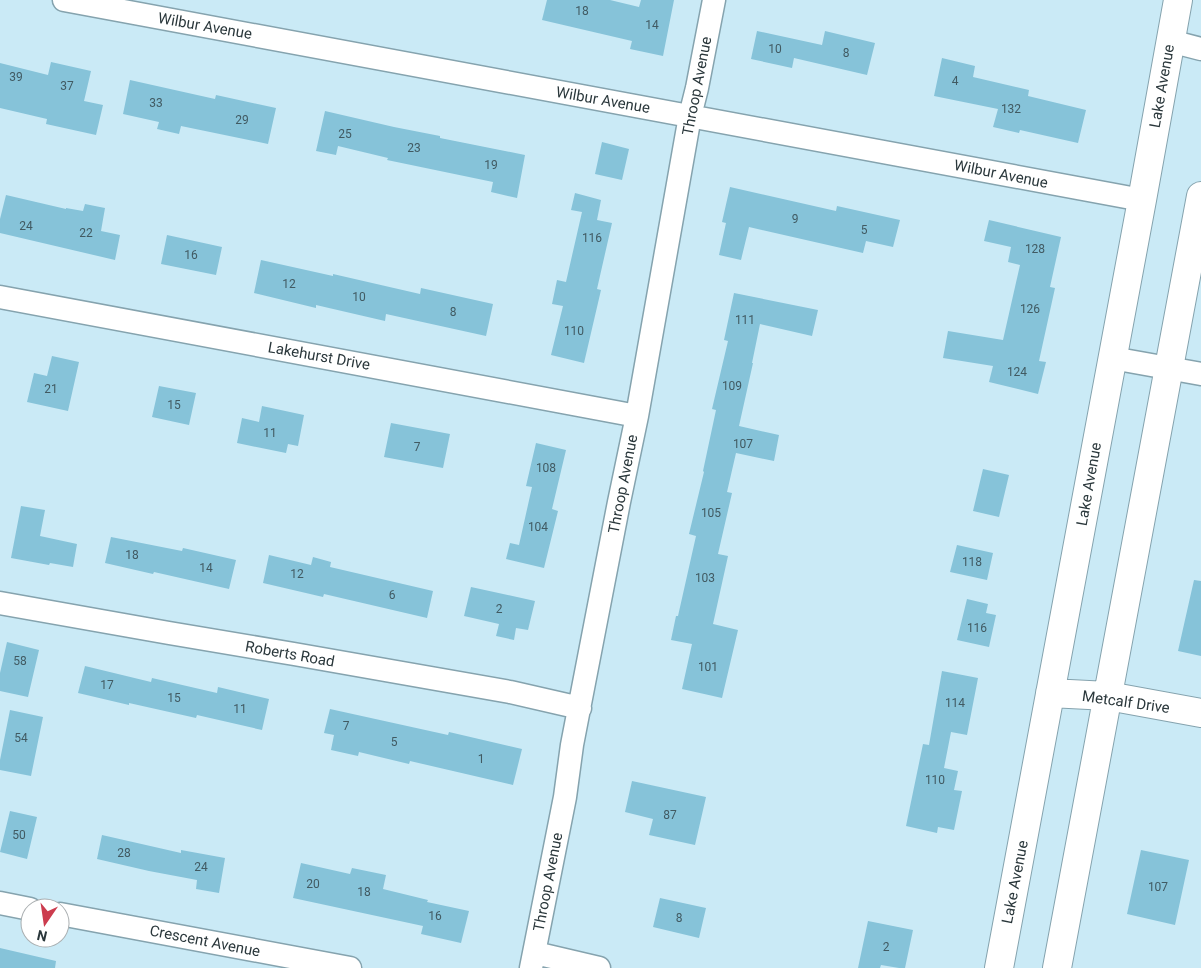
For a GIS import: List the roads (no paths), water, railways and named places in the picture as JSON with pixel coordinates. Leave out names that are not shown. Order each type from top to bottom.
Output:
[{"type":"main road","name":"Lake Avenue","points":[[999,968],[1178,0]]},
{"type":"main road","points":[[1057,968],[1201,196]]},
{"type":"main road","name":"Metcalf Drive","points":[[1050,693],[1108,696],[1201,713]]},
{"type":"street","name":"Wilbur Avenue","points":[[64,0],[1142,200]]},
{"type":"street","name":"Throop Avenue","points":[[533,961],[565,797],[572,745],[637,416],[690,116],[714,0]]},
{"type":"street","points":[[1170,41],[1201,48]]},
{"type":"street","name":"Lakehurst Drive","points":[[0,297],[637,416]]},
{"type":"street","points":[[1112,358],[1201,374]]},
{"type":"street","name":"Roberts Road","points":[[0,603],[168,634],[510,692],[580,708]]},
{"type":"street","points":[[0,903],[20,906]]},
{"type":"street","name":"Crescent Avenue","points":[[70,916],[350,968]]},
{"type":"street","points":[[533,961],[599,968]]}]
